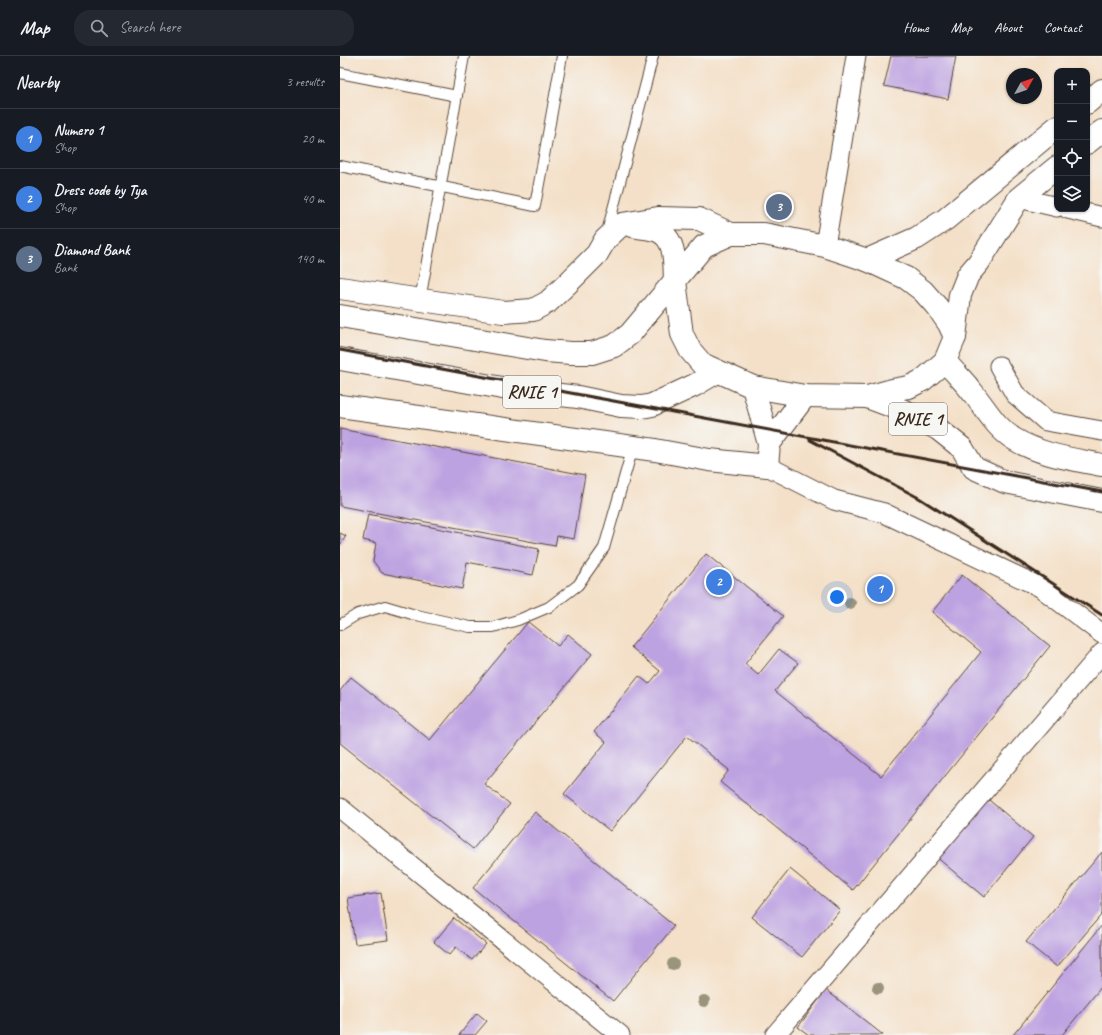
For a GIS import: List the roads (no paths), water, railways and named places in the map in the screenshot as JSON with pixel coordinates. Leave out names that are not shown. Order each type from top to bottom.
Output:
[{"type":"main road","points":[[1090,100],[1102,90]]},
{"type":"main road","points":[[867,260],[917,238],[946,219],[1054,129]]},
{"type":"main road","points":[[1090,141],[1102,131]]},
{"type":"main road","points":[[955,337],[960,296],[968,275],[979,262],[1019,198],[1054,169]]},
{"type":"main road","points":[[340,288],[503,312],[533,310],[548,302],[568,283],[597,254],[605,240],[622,224],[658,218],[699,219],[731,234]]},
{"type":"main road","points":[[622,224],[658,231],[663,234],[674,249],[675,281]]},
{"type":"main road","name":"RNIE 1","points":[[340,316],[545,351],[592,353],[614,346],[630,334],[704,246],[731,234],[764,234],[825,246],[867,260],[906,278],[923,291],[938,308],[949,324],[955,337],[945,361],[923,380],[908,387],[867,397],[805,396],[753,387],[702,364],[690,350],[682,334],[675,281]]},
{"type":"main road","name":"RNIE 1","points":[[340,359],[508,389],[578,397],[642,407],[652,405],[696,385],[717,372]]},
{"type":"main road","name":"RNIE 1","points":[[945,361],[973,393],[993,420],[1013,438],[1036,450],[1069,459],[1102,465]]},
{"type":"main road","points":[[340,406],[634,447],[709,460],[767,466],[769,444],[753,387]]},
{"type":"main road","points":[[769,444],[805,396]]},
{"type":"main road","name":"RNIE 1","points":[[867,397],[907,412],[938,429],[962,448],[974,468],[1005,482],[1102,501]]},
{"type":"street","points":[[825,246],[856,56]]},
{"type":"street","points":[[1019,198],[1054,206]]},
{"type":"street","points":[[1081,212],[1102,217]]},
{"type":"street","points":[[999,366],[1015,394],[1046,421],[1102,431]]},
{"type":"street","points":[[767,466],[834,500],[884,513],[1040,587],[1102,634]]},
{"type":"street","points":[[775,1035],[1102,653]]},
{"type":"street","points":[[340,808],[620,1035]]},
{"type":"lane","points":[[420,300],[464,56]]},
{"type":"lane","points":[[340,166],[535,206],[562,56]]},
{"type":"lane","points":[[605,240],[653,56]]},
{"type":"lane","points":[[340,73],[457,96]]},
{"type":"lane","points":[[340,625],[358,614],[385,606],[412,614],[470,627],[493,627],[518,620],[549,607],[578,585],[604,548],[634,447]]},
{"type":"railway","points":[[340,350],[1102,492]]},
{"type":"railway","points":[[810,440],[919,498],[1102,615]]},
{"type":"place","name":"Diamond Bank","points":[[779,207]]},
{"type":"place","name":"Dress code by Tya","points":[[719,582]]},
{"type":"place","name":"Numero 1","points":[[880,589]]}]
